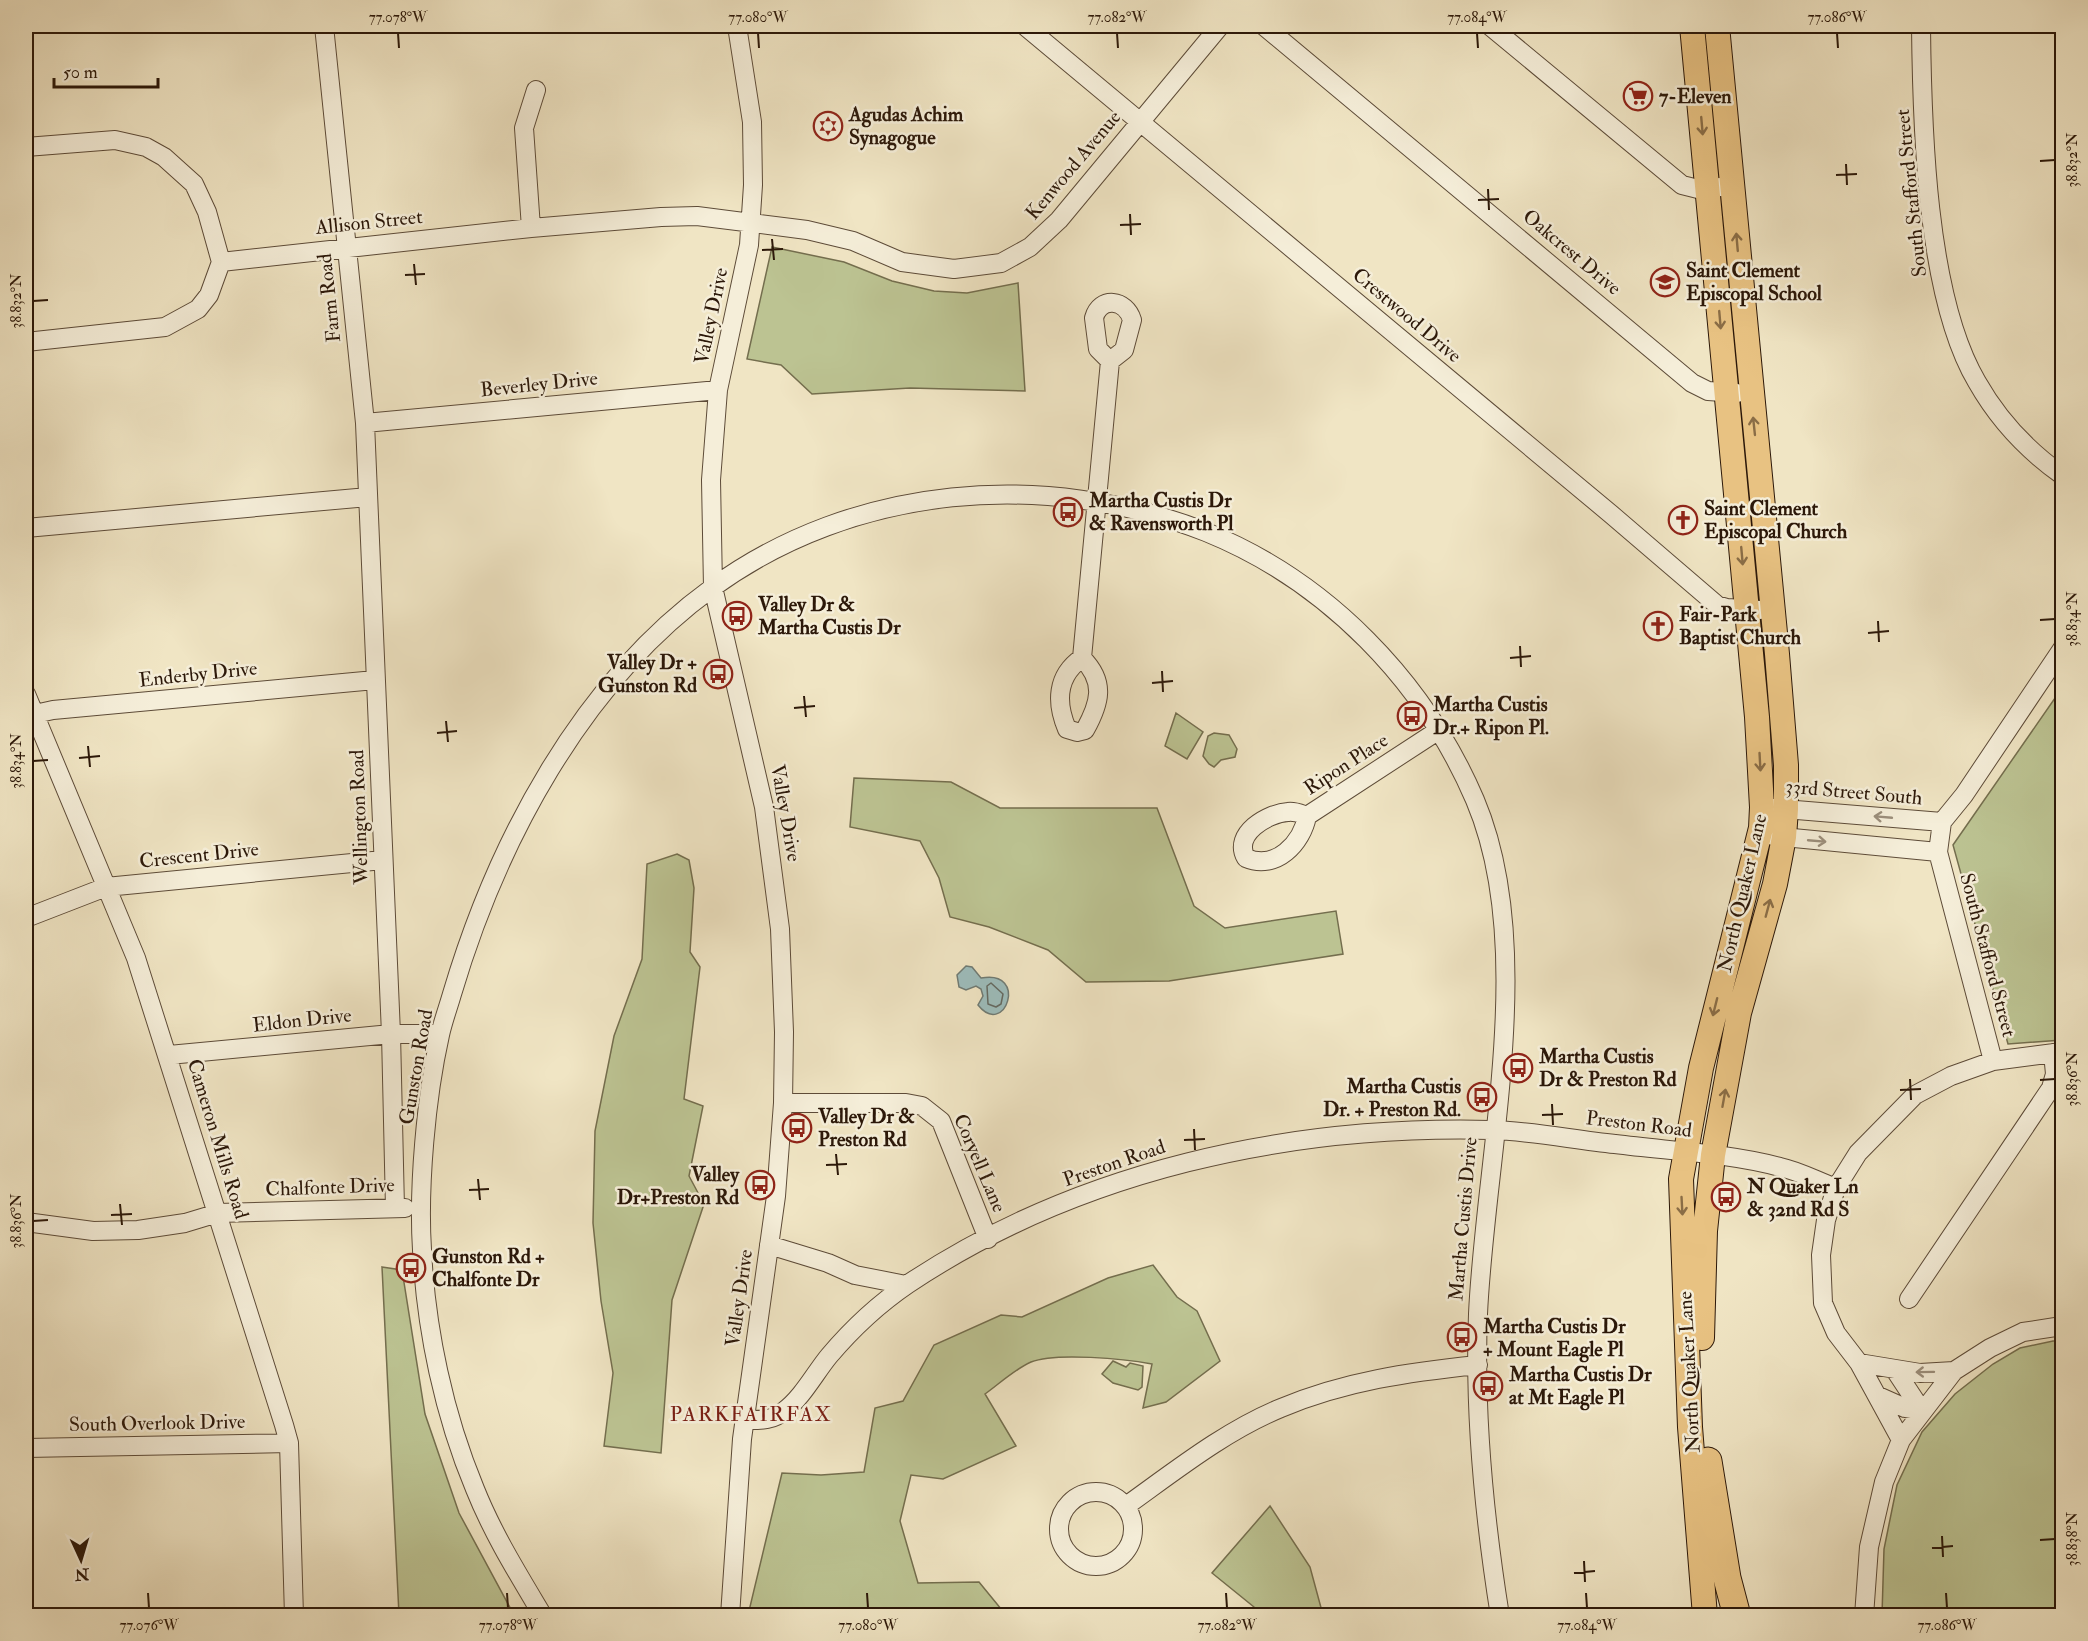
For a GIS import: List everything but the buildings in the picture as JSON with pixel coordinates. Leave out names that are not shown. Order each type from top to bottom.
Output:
[{"type":"highway","points":[[1708,1461],[1727,1578],[1737,1616]]},
{"type":"main road","name":"North Quaker Lane","points":[[1692,26],[1757,717],[1774,808],[1784,837],[1775,884],[1739,1014],[1713,1155],[1705,1232],[1701,1330],[1703,1406],[1721,1616]]},
{"type":"main road","name":"North Quaker Lane","points":[[1705,1616],[1689,1398],[1681,1179],[1701,1068],[1759,835],[1774,808],[1786,765],[1717,26]]},
{"type":"street","name":"Farm Road","points":[[324,26],[365,423]]},
{"type":"street","name":"Valley Drive","points":[[730,1616],[730,1583],[745,1420],[769,1245],[783,1103],[782,968],[776,885],[764,807],[713,587],[711,480],[718,390],[736,312],[752,223],[752,122],[737,26]]},
{"type":"street","name":"Crestwood Drive","points":[[1024,26],[1612,514],[1717,605],[1727,608],[1772,610]]},
{"type":"street","name":"Kenwood Avenue","points":[[752,223],[807,230],[853,241],[902,262],[928,267],[954,269],[1001,263],[1045,235],[1220,26]]},
{"type":"street","name":"Oakcrest Drive","points":[[1264,26],[1692,383],[1708,391],[1727,394],[1751,392]]},
{"type":"street","points":[[1490,26],[1682,185],[1707,188],[1732,186]]},
{"type":"street","name":"South Stafford Street","points":[[1922,26],[1922,79],[1930,198],[1940,270],[1953,328],[1976,382],[1999,415],[2056,470],[2062,491]]},
{"type":"street","points":[[531,228],[524,128],[536,90]]},
{"type":"street","points":[[26,147],[115,140],[146,147],[164,157],[194,184],[207,212],[221,262],[209,295],[198,309],[165,327],[26,342]]},
{"type":"street","name":"Allison Street","points":[[221,262],[347,247],[661,216],[717,217],[752,223]]},
{"type":"street","points":[[1082,658],[1110,361]]},
{"type":"street","name":"Beverley Drive","points":[[365,423],[718,390]]},
{"type":"street","name":"Wellington Road","points":[[365,423],[391,1034],[395,1208]]},
{"type":"street","name":"Martha Custis Drive","points":[[713,587],[756,560],[817,531],[899,506],[984,494],[1043,495],[1096,500],[1170,519],[1221,539],[1305,588],[1346,620],[1384,656],[1439,730],[1474,798],[1484,823],[1498,891],[1504,961],[1504,1011],[1478,1312],[1478,1365],[1480,1456],[1500,1616]]},
{"type":"street","points":[[26,528],[368,497]]},
{"type":"street","name":"Gunston Road","points":[[543,1616],[510,1562],[476,1491],[452,1426],[427,1298],[421,1249],[422,1206],[426,1142],[440,1034],[477,917],[493,876],[551,769],[612,684],[663,630],[713,587]]},
{"type":"street","points":[[1942,822],[1964,795],[2062,649]]},
{"type":"street","name":"Enderby Drive","points":[[29,714],[375,680]]},
{"type":"street","name":"Cameron Mills Road","points":[[26,694],[29,714],[136,958],[169,1056],[289,1443],[294,1616]]},
{"type":"street","name":"Ripon Place","points":[[1307,816],[1439,730]]},
{"type":"street","name":"33rd Street South","points":[[1774,808],[1942,822]]},
{"type":"street","name":"South Stafford Street","points":[[1901,1440],[1859,1363],[1832,1325],[1821,1290],[1824,1236],[1836,1188],[1858,1153],[1916,1095],[1951,1076],[1992,1061],[1938,852],[1942,822]]},
{"type":"street","points":[[1759,835],[1938,852]]},
{"type":"street","name":"Crescent Drive","points":[[26,918],[106,887],[383,860]]},
{"type":"street","name":"Eldon Drive","points":[[169,1056],[391,1034],[440,1034]]},
{"type":"street","points":[[1909,1299],[2051,1088],[2058,1052],[1992,1061]]},
{"type":"street","name":"Coryell Lane","points":[[783,1103],[906,1103],[922,1106],[941,1121],[988,1239]]},
{"type":"street","name":"Preston Road","points":[[745,1420],[766,1420],[785,1411],[843,1340],[906,1285],[988,1239],[1053,1208],[1121,1182],[1230,1152],[1271,1144],[1363,1132],[1494,1130],[1713,1155],[1782,1167],[1836,1188]]},
{"type":"street","name":"Chalfonte Drive","points":[[26,1222],[93,1231],[138,1230],[185,1223],[218,1213],[422,1206]]},
{"type":"street","points":[[769,1245],[828,1263],[855,1275],[906,1285]]},
{"type":"street","points":[[1864,1616],[1869,1547],[1884,1482],[1901,1440],[1954,1371],[1990,1348],[2023,1332],[2062,1326]]},
{"type":"street","points":[[1859,1363],[1920,1373],[1954,1371]]},
{"type":"street","points":[[1126,1506],[1216,1444],[1280,1408],[1361,1381],[1412,1371],[1478,1365]]},
{"type":"street","points":[[1895,1370],[1922,1411]]},
{"type":"street","points":[[1878,1396],[1905,1408],[1922,1411]]},
{"type":"street","name":"South Overlook Drive","points":[[26,1448],[289,1443]]},
{"type":"street","points":[[1088,1492],[1101,1492],[1113,1496],[1126,1506],[1133,1523],[1133,1534],[1124,1554],[1102,1566],[1077,1561],[1067,1553],[1060,1542],[1058,1529],[1060,1517],[1066,1506],[1076,1497],[1088,1492]]},
{"type":"green space","points":[[772,247],[844,262],[892,281],[934,291],[967,293],[1018,283],[1025,391],[910,388],[812,394],[781,365],[747,359]]},
{"type":"green space","points":[[2062,688],[2062,1040],[2008,1044],[1953,845]]},
{"type":"green space","points":[[1176,713],[1203,732],[1187,759],[1165,746]]},
{"type":"green space","points":[[1214,733],[1229,735],[1237,749],[1235,757],[1221,760],[1214,767],[1203,756],[1208,736]]},
{"type":"green space","points":[[854,778],[951,782],[1000,808],[1157,808],[1194,906],[1225,928],[1336,911],[1343,954],[1169,981],[1086,982],[1048,950],[989,927],[950,917],[939,878],[920,841],[850,827]]},
{"type":"green space","points":[[677,854],[689,860],[694,888],[690,952],[700,967],[684,1099],[703,1106],[689,1176],[704,1204],[672,1300],[661,1453],[604,1446],[613,1373],[601,1301],[593,1223],[595,1131],[614,1036],[642,959],[647,864]]},
{"type":"green space","points":[[1153,1265],[1177,1297],[1197,1311],[1220,1361],[1166,1402],[1143,1408],[1152,1364],[1073,1357],[1057,1357],[1031,1362],[985,1394],[1016,1446],[943,1479],[911,1475],[900,1521],[918,1583],[979,1582],[1006,1615],[796,1616],[793,1609],[748,1615],[782,1473],[821,1475],[864,1472],[875,1408],[903,1401],[934,1345],[1001,1315],[1022,1317],[1108,1278]]},
{"type":"green space","points":[[382,1267],[402,1270],[425,1414],[459,1513],[514,1615],[399,1615]]},
{"type":"green space","points":[[2062,1341],[2062,1614],[1882,1615],[1884,1549],[1897,1485],[1922,1432],[1955,1394],[1993,1364],[2020,1348]]},
{"type":"green space","points":[[1113,1361],[1126,1367],[1130,1363],[1143,1366],[1142,1387],[1138,1390],[1113,1383],[1102,1374]]},
{"type":"green space","points":[[1270,1506],[1310,1567],[1323,1615],[1253,1615],[1254,1607],[1212,1573]]},
{"type":"water","points":[[966,966],[972,967],[981,978],[996,978],[1005,983],[1008,1001],[997,1014],[988,1013],[978,1005],[983,996],[981,989],[976,986],[966,990],[959,987],[957,975]]},
{"type":"place","name":"7-Eleven","points":[[1638,96]]},
{"type":"place","name":"Agudas Achim Synagogue","points":[[828,126]]},
{"type":"place","name":"Saint Clement Episcopal School","points":[[1665,282]]},
{"type":"place","name":"Martha Custis Dr & Ravensworth Pl","points":[[1068,512]]},
{"type":"place","name":"Saint Clement Episcopal Church","points":[[1683,520]]},
{"type":"place","name":"Valley Dr & Martha Custis Dr","points":[[737,616]]},
{"type":"place","name":"Fair-Park Baptist Church","points":[[1658,626]]},
{"type":"place","name":"Valley Dr + Gunston Rd","points":[[718,674]]},
{"type":"place","name":"Martha Custis Dr.+ Ripon Pl.","points":[[1412,716]]},
{"type":"place","name":"Martha Custis Dr & Preston Rd","points":[[1518,1068]]},
{"type":"place","name":"Martha Custis Dr. + Preston Rd.","points":[[1482,1097]]},
{"type":"place","name":"Valley Dr & Preston Rd","points":[[797,1128]]},
{"type":"place","name":"Valley Dr+Preston Rd","points":[[760,1185]]},
{"type":"place","name":"N Quaker Ln & 32nd Rd S","points":[[1726,1197]]},
{"type":"place","name":"Gunston Rd + Chalfonte Dr","points":[[411,1268]]},
{"type":"place","name":"Martha Custis Dr + Mount Eagle Pl","points":[[1462,1337]]},
{"type":"place","name":"Martha Custis Dr at Mt Eagle Pl","points":[[1488,1386]]},
{"type":"district","name":"PARKFAIRFAX","points":[[751,1414]]}]
